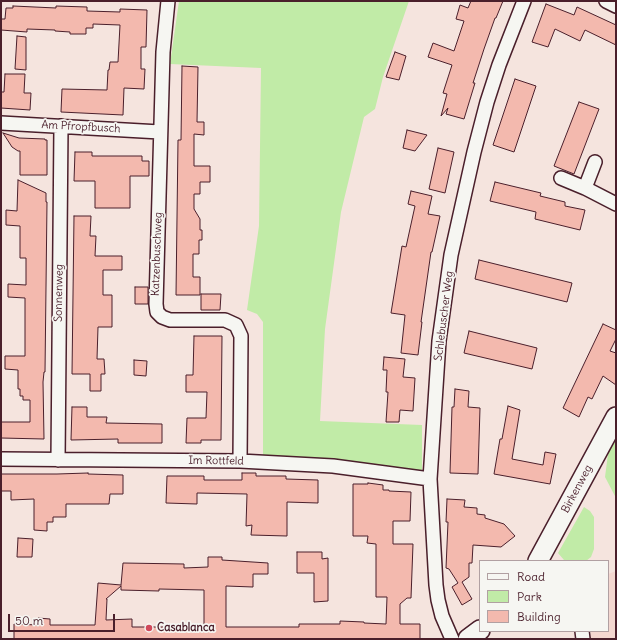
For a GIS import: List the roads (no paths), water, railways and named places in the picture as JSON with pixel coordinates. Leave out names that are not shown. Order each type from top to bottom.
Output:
[{"type":"street","name":"Katzenbuschweg","points":[[168,1],[163,52],[160,132],[157,312],[162,317],[170,320],[225,320],[236,325],[241,336],[240,461]]},
{"type":"street","name":"Schlebuscher Weg","points":[[452,639],[442,616],[436,586],[430,479],[439,341],[451,255],[474,152],[487,102],[499,65],[524,1]]},
{"type":"street","points":[[606,1],[616,6]]},
{"type":"street","name":"Am Pfropfbusch","points":[[1,123],[160,132]]},
{"type":"street","name":"Sonnenweg","points":[[58,460],[61,126]]},
{"type":"street","points":[[585,188],[595,162]]},
{"type":"street","points":[[561,178],[585,188],[616,204]]},
{"type":"street","name":"Birkenweg","points":[[539,560],[616,417]]},
{"type":"street","name":"Im Rottfeld","points":[[1,459],[240,461],[333,466],[430,479]]},
{"type":"street","points":[[468,639],[479,631]]},
{"type":"place","name":"Casablanca","points":[[149,628]]}]
